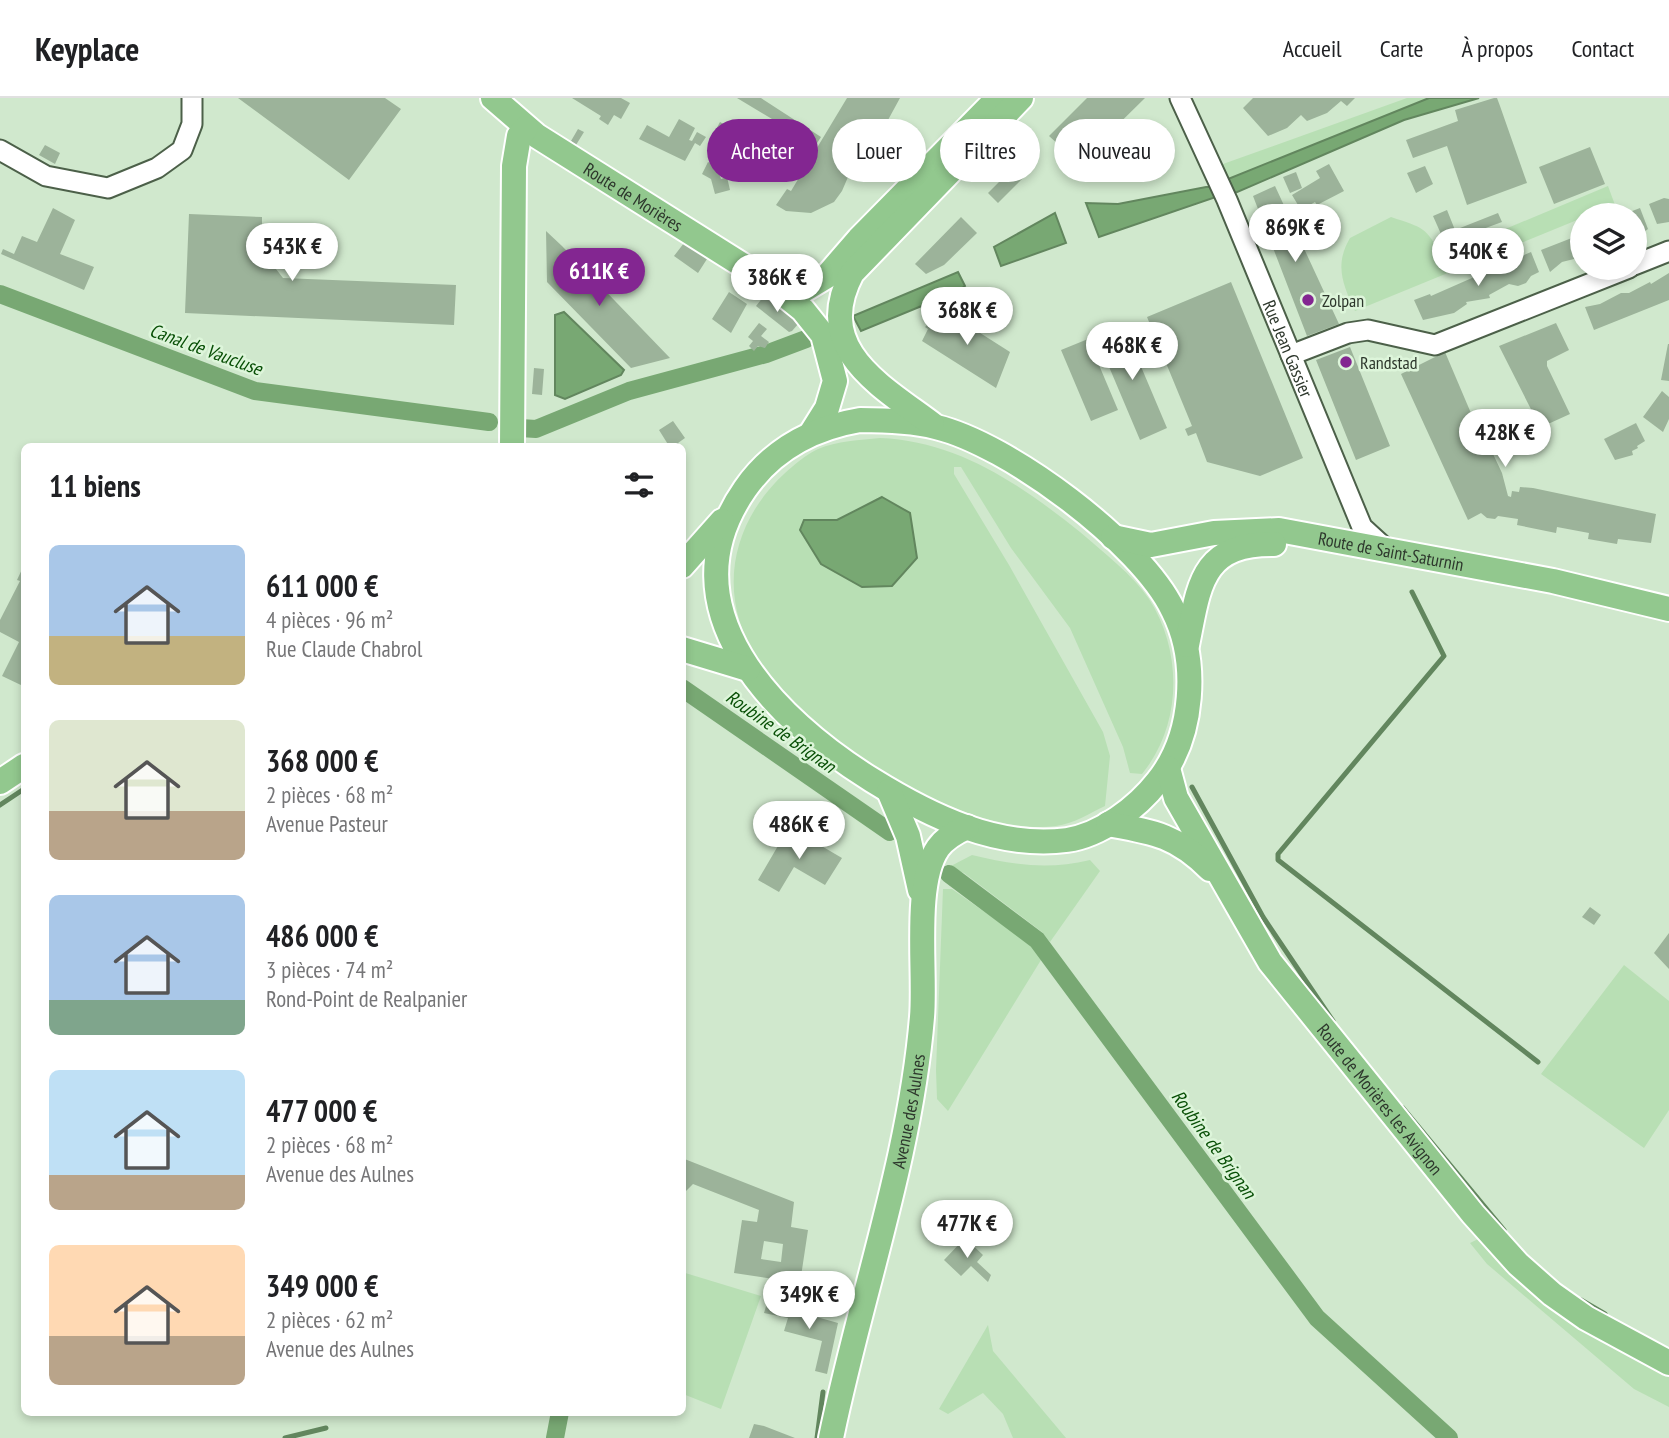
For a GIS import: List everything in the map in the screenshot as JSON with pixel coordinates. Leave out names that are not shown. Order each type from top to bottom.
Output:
[{"type":"main road","name":"Route de Morières","points":[[493,98],[526,128],[766,280],[803,310],[823,335],[835,381],[827,408],[812,432]]},
{"type":"main road","points":[[766,280],[802,291],[827,276],[859,239],[998,98]]},
{"type":"main road","points":[[733,507],[719,549],[719,600],[725,624],[748,669],[764,692],[811,738],[889,791],[918,807],[990,835],[1031,842],[1074,839],[1108,824],[1148,793],[1168,768],[1179,744],[1187,704],[1187,647],[1166,598],[1142,565],[1112,537],[1018,465],[935,426],[887,393],[860,369],[842,333],[841,300],[852,274],[1021,98]]},
{"type":"main road","points":[[512,442],[514,166],[519,136],[526,128]]},
{"type":"main road","points":[[823,335],[827,276]]},
{"type":"main road","points":[[686,561],[763,468],[792,444],[812,432],[860,420],[935,426]]},
{"type":"main road","name":"Route de Saint-Saturnin","points":[[1112,537],[1151,545],[1214,533],[1259,529],[1553,581],[1669,609]]},
{"type":"main road","name":"Route de Saint-Saturnin","points":[[1187,647],[1194,602],[1204,576],[1229,552],[1261,544],[1283,544],[1572,597],[1669,623]]},
{"type":"main road","points":[[686,650],[748,669]]},
{"type":"main road","points":[[0,782],[21,768]]},
{"type":"main road","name":"Route de Morières les Avignon","points":[[1168,768],[1176,798],[1270,962],[1294,996],[1518,1264],[1586,1318],[1669,1363]]},
{"type":"main road","name":"Avenue des Aulnes","points":[[889,791],[908,836],[923,903]]},
{"type":"main road","points":[[1108,824],[1168,836],[1193,852],[1223,882]]},
{"type":"main road","name":"Avenue des Aulnes","points":[[831,1438],[911,1115],[924,1001],[923,903],[929,868],[938,848],[967,827]]},
{"type":"street","points":[[0,150],[46,176],[108,188],[157,168],[182,150],[192,124],[192,98]]},
{"type":"street","name":"Rue Jean Gassier","points":[[1180,98],[1227,200],[1366,534],[1389,550]]},
{"type":"street","points":[[1647,260],[1669,251]]},
{"type":"street","points":[[1291,355],[1348,332],[1368,330],[1435,345],[1599,280]]},
{"type":"shaded area","points":[[1407,98],[1429,98],[1228,179],[1223,164]]},
{"type":"shaded area","points":[[1429,98],[1479,98],[1404,120],[1235,193],[1228,179]]},
{"type":"shaded area","points":[[1608,186],[1614,203],[1570,203],[1570,223],[1355,311],[1341,266],[1350,238],[1391,217],[1422,229],[1441,256]]},
{"type":"shaded area","points":[[1211,187],[1216,197],[1099,237],[1086,203],[1118,204]]},
{"type":"shaded area","points":[[1055,213],[1066,243],[1001,266],[994,247]]},
{"type":"shaded area","points":[[958,272],[965,286],[958,291],[861,331],[853,316]]},
{"type":"shaded area","points":[[564,312],[624,370],[621,375],[565,399],[555,395],[555,315]]},
{"type":"shaded area","points":[[880,438],[936,447],[987,468],[1011,482],[1080,532],[1126,572],[1149,599],[1168,642],[1173,688],[1165,733],[1142,774],[1130,773],[1123,747],[1070,628],[1011,548],[961,467],[954,467],[954,474],[1009,565],[1103,732],[1110,756],[1105,806],[1062,825],[1019,826],[978,816],[935,799],[850,750],[782,690],[759,661],[737,612],[734,587],[735,563],[751,515],[784,474],[809,454],[833,444]]},
{"type":"shaded area","points":[[882,497],[910,513],[917,558],[892,586],[862,587],[821,564],[800,530],[804,520],[837,520]]},
{"type":"shaded area","points":[[972,855],[1031,865],[1060,865],[1090,860],[1100,871],[1050,942],[1042,932],[964,873],[949,867]]},
{"type":"shaded area","points":[[943,889],[952,889],[1033,946],[1041,960],[948,1111],[937,1099],[936,1070]]},
{"type":"shaded area","points":[[1624,965],[1669,1001],[1669,1110],[1644,1148],[1541,1074]]},
{"type":"shaded area","points":[[1480,1238],[1669,1373],[1669,1407],[1634,1389],[1487,1264],[1470,1243]]},
{"type":"shaded area","points":[[686,1273],[761,1296],[721,1409],[686,1395]]},
{"type":"shaded area","points":[[988,1325],[993,1351],[1066,1438],[1013,1438],[1003,1414],[983,1393],[948,1414],[939,1409]]},
{"type":"building","points":[[238,98],[385,98],[401,109],[349,180]]},
{"type":"building","points":[[572,98],[621,98],[630,103],[621,119],[614,115],[608,125],[599,119],[601,116]]},
{"type":"building","points":[[737,98],[761,98],[793,119],[772,119]]},
{"type":"building","points":[[847,98],[900,98],[889,119],[834,119]]},
{"type":"building","points":[[1087,98],[1145,98],[1124,119],[1066,119]]},
{"type":"building","points":[[1253,98],[1355,98],[1347,106],[1341,101],[1327,113],[1307,121],[1301,115],[1287,128],[1268,136],[1243,108]]},
{"type":"building","points":[[1497,98],[1527,183],[1467,205],[1447,146],[1413,158],[1406,140],[1458,121],[1455,110]]},
{"type":"building","points":[[679,119],[695,128],[689,140],[692,141],[697,132],[706,137],[700,146],[695,143],[685,161],[639,139],[647,125],[669,137]]},
{"type":"building","points":[[832,123],[832,182],[846,182],[842,191],[834,202],[811,213],[786,211],[776,205],[787,189],[791,191],[796,182],[818,182],[818,146]]},
{"type":"building","points":[[578,129],[584,132],[576,145],[571,141]]},
{"type":"building","points":[[45,145],[60,153],[55,164],[39,155]]},
{"type":"building","points":[[1590,147],[1605,184],[1554,204],[1539,167]]},
{"type":"building","points":[[707,164],[707,177],[702,174]]},
{"type":"building","points":[[1329,164],[1344,191],[1301,210],[1292,195],[1320,178],[1316,171]]},
{"type":"building","points":[[1425,166],[1433,184],[1416,193],[1407,173]]},
{"type":"building","points":[[1296,172],[1302,188],[1290,193],[1283,177]]},
{"type":"building","points":[[712,182],[728,182],[730,190],[715,194]]},
{"type":"building","points":[[999,182],[1019,182],[998,203],[988,193]]},
{"type":"building","points":[[1275,186],[1339,324],[1307,336],[1253,196]]},
{"type":"building","points":[[1664,198],[1669,199],[1669,222],[1657,224],[1649,204]]},
{"type":"building","points":[[53,208],[75,220],[60,254],[94,267],[84,290],[1,254],[3,249],[14,254],[22,236],[37,242]]},
{"type":"building","points":[[1447,210],[1455,230],[1498,213],[1502,222],[1445,243],[1433,216]]},
{"type":"building","points":[[189,214],[262,217],[265,255],[283,278],[456,285],[454,325],[185,313]]},
{"type":"building","points":[[961,217],[977,233],[944,265],[926,274],[915,264]]},
{"type":"building","points":[[546,231],[670,358],[631,368],[547,282]]},
{"type":"building","points":[[1570,239],[1570,260],[1562,262],[1550,272],[1541,250]]},
{"type":"building","points":[[684,243],[707,259],[698,273],[674,256]]},
{"type":"building","points":[[1531,252],[1539,272],[1531,276],[1526,283],[1518,286],[1509,284],[1489,295],[1490,298],[1466,302],[1467,304],[1454,313],[1423,320],[1414,300],[1430,294],[1431,296]]},
{"type":"building","points":[[1669,273],[1669,300],[1594,330],[1585,307],[1600,304],[1621,293],[1629,293]]},
{"type":"building","points":[[1231,282],[1303,458],[1260,476],[1207,462],[1196,433],[1188,436],[1185,429],[1192,426],[1147,317]]},
{"type":"building","points":[[729,292],[747,304],[731,333],[712,319]]},
{"type":"building","points":[[764,296],[799,323],[792,331],[789,332],[756,306]]},
{"type":"building","points":[[981,303],[986,314],[977,317],[973,306]]},
{"type":"building","points":[[944,310],[1010,352],[996,388],[922,341],[928,329],[925,327]]},
{"type":"building","points":[[759,323],[767,329],[761,336],[769,342],[765,348],[758,346],[754,351],[749,346],[753,341],[748,337]]},
{"type":"building","points":[[1556,323],[1569,350],[1547,361],[1547,366],[1570,414],[1539,425],[1499,346]]},
{"type":"building","points":[[1123,324],[1167,428],[1140,440],[1096,336]]},
{"type":"building","points":[[1088,339],[1118,410],[1091,421],[1061,350]]},
{"type":"building","points":[[1669,344],[1669,381],[1661,380]]},
{"type":"building","points":[[1350,347],[1390,446],[1356,460],[1316,360]]},
{"type":"building","points":[[1445,352],[1479,432],[1485,437],[1502,473],[1508,496],[1511,497],[1512,491],[1519,492],[1520,487],[1533,488],[1656,514],[1651,543],[1618,539],[1617,544],[1588,539],[1589,533],[1557,527],[1556,533],[1517,525],[1518,519],[1498,516],[1495,519],[1487,518],[1481,513],[1468,520],[1401,374]]},
{"type":"building","points":[[534,368],[544,369],[542,395],[532,394]]},
{"type":"building","points":[[1662,391],[1669,397],[1669,419],[1663,432],[1643,417]]},
{"type":"building","points":[[673,421],[685,438],[678,443],[667,443],[659,430]]},
{"type":"building","points":[[1636,423],[1645,441],[1632,451],[1633,455],[1615,460],[1604,439]]},
{"type":"building","points":[[21,571],[21,685],[2,676],[19,642],[0,632],[0,620],[20,581],[17,580]]},
{"type":"building","points":[[789,827],[842,858],[825,885],[794,867],[779,892],[758,880]]},
{"type":"building","points":[[1590,907],[1601,915],[1594,925],[1582,917]]},
{"type":"building","points":[[1669,933],[1669,969],[1654,953]]},
{"type":"building","points":[[686,1160],[794,1202],[791,1227],[808,1230],[800,1283],[734,1273],[742,1220],[757,1222],[759,1210],[693,1184],[686,1191]],"holes":[[[764,1241],[783,1244],[781,1262],[761,1259]]]},
{"type":"building","points":[[965,1238],[983,1255],[977,1262],[991,1275],[988,1282],[971,1266],[961,1276],[944,1260]]},
{"type":"building","points":[[767,1303],[838,1323],[827,1374],[815,1371],[822,1341],[784,1331],[788,1318],[764,1313]]},
{"type":"building","points":[[754,1424],[764,1426],[795,1438],[749,1438]]},
{"type":"waterway","name":"Canal de Vaucluse","points":[[0,294],[255,391],[489,422]]},
{"type":"waterway","name":"Canal de Vaucluse","points":[[520,428],[536,429],[629,391],[766,354],[806,339]]},
{"type":"waterway","points":[[1412,592],[1444,656],[1278,854],[1278,860],[1538,1062]]},
{"type":"waterway","name":"Roubine de Brignan","points":[[686,691],[890,832]]},
{"type":"waterway","points":[[1192,787],[1263,917],[1333,1021]]},
{"type":"waterway","points":[[0,805],[21,791]]},
{"type":"waterway","name":"Roubine de Brignan","points":[[949,874],[1037,940],[1317,1318],[1449,1438]]},
{"type":"waterway","points":[[1403,1108],[1504,1230]]},
{"type":"waterway","points":[[1581,1300],[1605,1314]]},
{"type":"waterway","points":[[817,1438],[823,1392]]},
{"type":"waterway","points":[[555,1438],[559,1416]]},
{"type":"waterway","points":[[285,1438],[326,1428]]},
{"type":"place","name":"Zolpan","points":[[1308,300]]},
{"type":"place","name":"Randstad","points":[[1346,362]]}]
